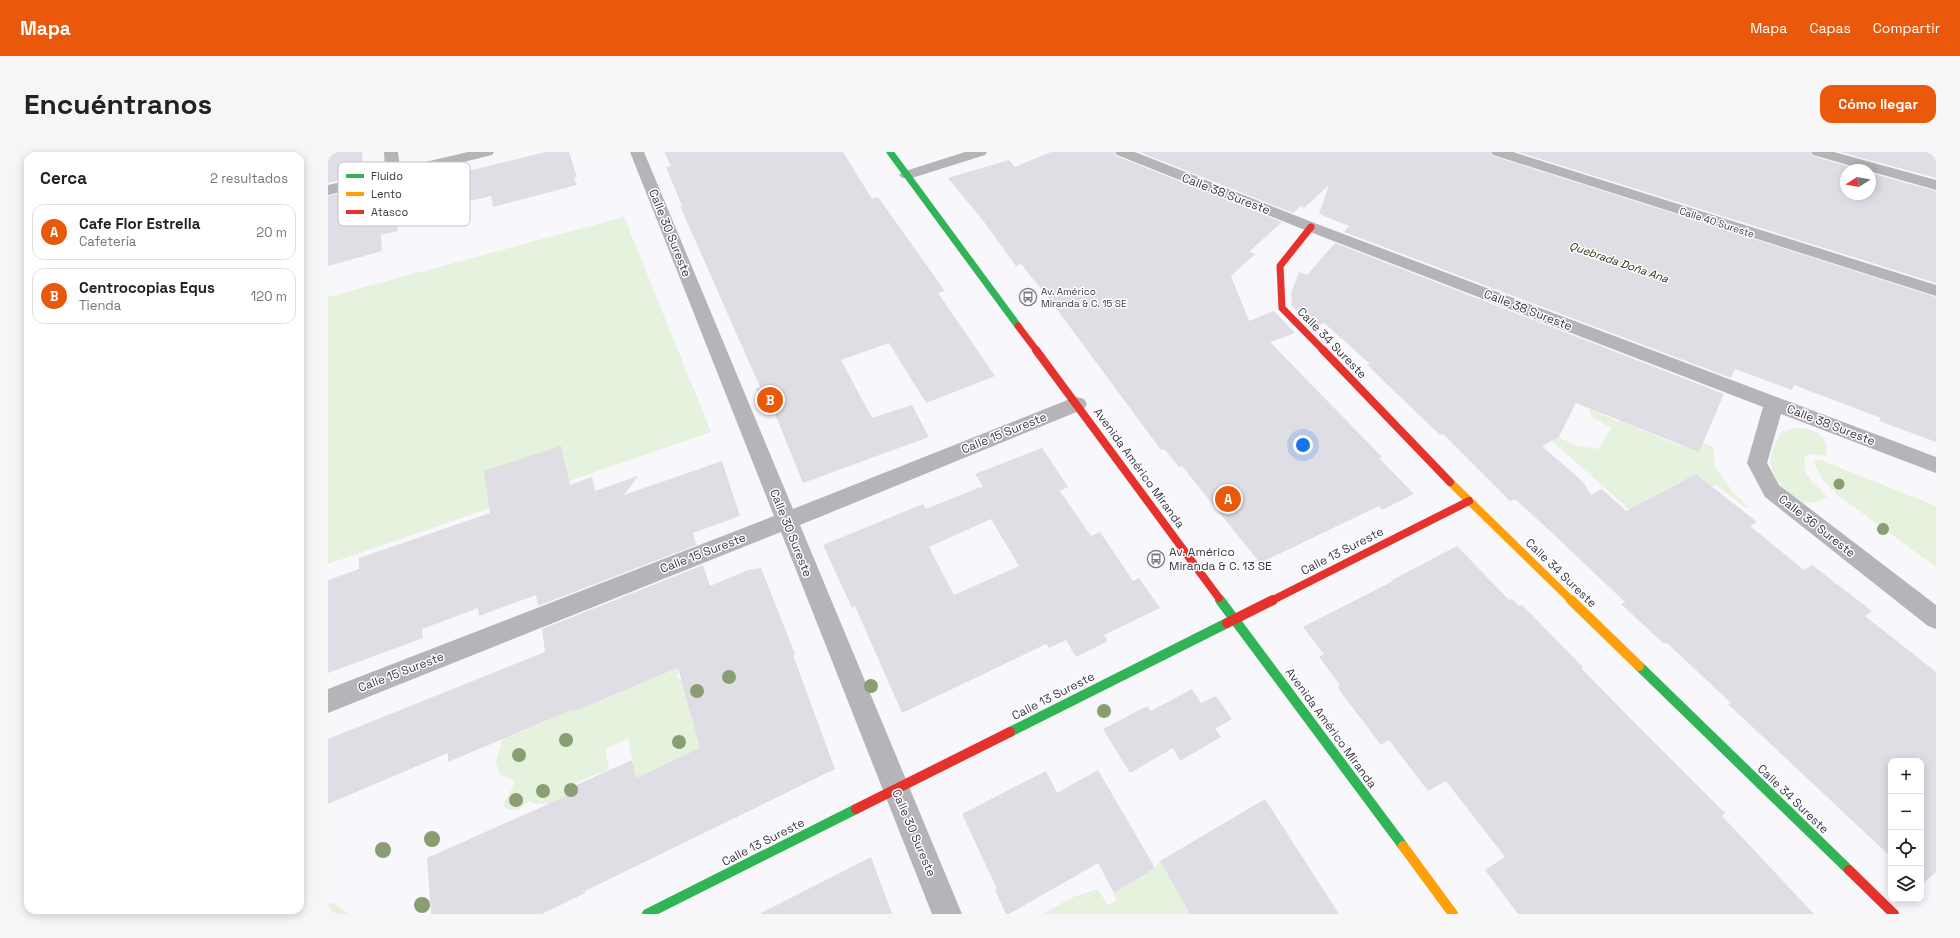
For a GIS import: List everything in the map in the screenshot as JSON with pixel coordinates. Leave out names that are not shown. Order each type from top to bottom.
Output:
[{"type":"street","points":[[391,152],[392,162]]},
{"type":"street","points":[[444,162],[487,152]]},
{"type":"street","name":"Calle 30 Sureste","points":[[637,152],[947,914]]},
{"type":"street","name":"Avenida Américo Miranda","points":[[890,152],[1453,914]]},
{"type":"street","points":[[907,174],[980,152]]},
{"type":"street","name":"Calle 38 Sureste","points":[[1122,152],[1312,227],[1936,465]]},
{"type":"street","name":"Calle 40 Sureste","points":[[1498,152],[1936,291]]},
{"type":"street","points":[[1818,152],[1936,185]]},
{"type":"street","points":[[328,190],[338,188]]},
{"type":"street","name":"Calle 34 Sureste","points":[[1312,227],[1280,266],[1282,308],[1469,501],[1894,914]]},
{"type":"street","name":"Calle 36 Sureste","points":[[1774,403],[1757,463],[1772,490],[1936,619]]},
{"type":"street","name":"Calle 15 Sureste","points":[[328,700],[786,521],[1077,404]]},
{"type":"street","name":"Calle 13 Sureste","points":[[647,914],[1469,501]]},
{"type":"green space","points":[[624,217],[711,432],[328,564],[328,297]]},
{"type":"green space","points":[[1588,399],[1605,405],[1601,414],[1619,422],[1621,418],[1629,422],[1630,425],[1680,446],[1703,443],[1713,447],[1715,467],[1732,491],[1748,507],[1746,508],[1716,485],[1712,487],[1695,474],[1687,482],[1684,480],[1652,497],[1688,561],[1535,426],[1577,446],[1599,449],[1611,428],[1591,416]]},
{"type":"green space","points":[[1794,428],[1814,431],[1823,438],[1826,443],[1826,456],[1809,454],[1805,457],[1804,464],[1807,475],[1827,497],[1816,502],[1803,502],[1791,495],[1775,477],[1772,471],[1771,457],[1781,432]]},
{"type":"green space","points":[[1818,459],[1936,506],[1936,567],[1839,496],[1823,480],[1814,463]]},
{"type":"green space","points":[[679,668],[677,675],[678,679],[683,681],[701,752],[690,781],[682,756],[636,778],[628,739],[605,749],[609,769],[571,786],[573,800],[550,816],[548,804],[535,804],[530,801],[518,810],[508,809],[503,806],[513,787],[514,780],[501,776],[496,763],[502,740],[547,721],[544,707],[572,696],[575,711]]},
{"type":"green space","points":[[1160,861],[1190,914],[1043,914],[1073,897],[1097,889],[1108,905],[1116,901],[1114,893],[1155,868]]},
{"type":"green space","points":[[328,903],[333,903],[349,914],[328,914]]},
{"type":"building","points":[[328,152],[362,152],[362,162],[338,162],[338,181],[328,183]]},
{"type":"building","points":[[546,152],[569,152],[577,177],[574,178],[577,185],[493,207],[491,196],[470,201],[470,170]]},
{"type":"building","points":[[664,152],[843,152],[872,199],[878,197],[945,291],[938,293],[995,376],[926,403],[889,343],[841,360],[872,418],[912,405],[929,437],[803,483],[775,414],[768,416],[756,389],[760,387],[680,206],[682,206],[666,167],[671,166]]},
{"type":"building","points":[[1051,152],[1114,152],[1116,156],[1282,222],[1249,252],[1255,254],[1231,276],[1249,321],[1274,311],[1295,333],[1270,342],[1382,457],[1379,458],[1414,494],[1382,510],[1379,506],[1260,563],[1182,466],[1179,467],[1164,449],[1161,450],[1050,300],[1021,264],[1016,266],[984,222],[948,178],[1009,160],[1015,167]]},
{"type":"building","points":[[1139,152],[1490,152],[1493,156],[1936,297],[1936,442],[1879,421],[1881,418],[1794,385],[1792,390],[1735,369],[1731,378],[1344,232],[1349,226],[1319,214],[1329,185],[1304,208],[1300,206],[1293,213]]},
{"type":"building","points":[[1518,152],[1810,152],[1813,156],[1840,164],[1840,200],[1876,200],[1876,175],[1936,191],[1936,283]]},
{"type":"building","points":[[1840,152],[1936,152],[1936,178]]},
{"type":"building","points":[[338,194],[338,226],[398,226],[398,231],[381,235],[382,251],[328,266],[328,196]]},
{"type":"building","points":[[1335,243],[1724,394],[1699,452],[1576,403],[1559,437],[1542,446],[1583,482],[1591,495],[1602,489],[1626,511],[1696,474],[1757,522],[1750,526],[1804,570],[1812,565],[1872,611],[1865,616],[1936,672],[1936,872],[1924,882],[1924,758],[1888,758],[1888,854],[1728,704],[1731,703],[1667,643],[1664,644],[1621,604],[1625,602],[1551,532],[1515,499],[1510,501],[1443,434],[1440,435],[1367,365],[1370,364],[1324,323],[1313,327],[1292,306],[1291,293],[1299,272],[1307,275]]},
{"type":"building","points":[[561,446],[570,485],[592,477],[595,491],[638,476],[624,495],[722,461],[740,516],[693,533],[696,545],[538,606],[536,595],[479,616],[478,608],[422,629],[423,638],[328,673],[328,580],[359,569],[359,558],[490,513],[484,471]]},
{"type":"building","points":[[1042,448],[1068,487],[1060,491],[1091,536],[1100,532],[1133,581],[1139,578],[1160,608],[1104,635],[1108,641],[1076,657],[1066,640],[1049,648],[1046,644],[902,713],[855,606],[852,608],[823,545],[923,504],[926,509],[983,486],[975,474]],"holes":[[[991,519],[1019,566],[954,595],[929,547]]]},
{"type":"building","points":[[1457,546],[1509,600],[1512,599],[1519,606],[1522,605],[1583,667],[1581,668],[1725,813],[1722,816],[1814,914],[1518,914],[1485,870],[1505,857],[1446,781],[1428,791],[1389,740],[1381,745],[1337,687],[1340,685],[1319,657],[1324,654],[1303,627]]},
{"type":"building","points":[[703,565],[710,586],[748,570],[761,568],[795,654],[793,655],[835,769],[585,891],[585,893],[542,914],[431,914],[427,858],[573,793],[572,787],[632,760],[636,778],[700,748],[678,668],[575,711],[574,709],[448,762],[448,753],[328,804],[328,739],[545,652],[542,629]]},
{"type":"building","points":[[1192,689],[1201,703],[1216,696],[1232,719],[1215,729],[1221,737],[1180,761],[1173,748],[1130,773],[1103,729],[1147,706],[1151,711]]},
{"type":"building","points":[[1098,770],[1155,868],[1114,893],[1098,863],[1009,914],[1006,914],[995,890],[997,889],[962,814],[1046,771],[1057,793]]},
{"type":"building","points":[[1265,799],[1339,914],[1190,914],[1160,861]]},
{"type":"building","points":[[871,857],[892,914],[759,914]]},
{"type":"traffic: fast","points":[[890,152],[1018,326]]},
{"type":"traffic: fast","points":[[1219,598],[1403,846]]},
{"type":"traffic: fast","points":[[1010,732],[1227,623]]},
{"type":"traffic: fast","points":[[1639,666],[1849,870]]},
{"type":"traffic: fast","points":[[647,914],[856,809]]},
{"type":"traffic: slow","points":[[1450,482],[1639,666]]},
{"type":"traffic: slow","points":[[1403,846],[1453,914]]},
{"type":"traffic: jam","points":[[1311,227],[1280,266],[1282,308],[1450,482]]},
{"type":"traffic: jam","points":[[1018,326],[1219,598]]},
{"type":"traffic: jam","points":[[1227,623],[1469,501]]},
{"type":"traffic: jam","points":[[856,809],[1010,732]]},
{"type":"traffic: jam","points":[[1849,870],[1894,914]]},
{"type":"place","name":"Av. Américo Miranda & C. 15 SE","points":[[1028,297]]},
{"type":"place","name":"Centrocopias Equs","points":[[770,400]]},
{"type":"place","name":"Cafe Flor Estrella","points":[[1228,499]]},
{"type":"place","name":"Av. Américo Miranda & C. 13 SE","points":[[1156,559]]},
{"type":"water label","name":"Quebrada Doña Ana","points":[[1619,262]]}]
